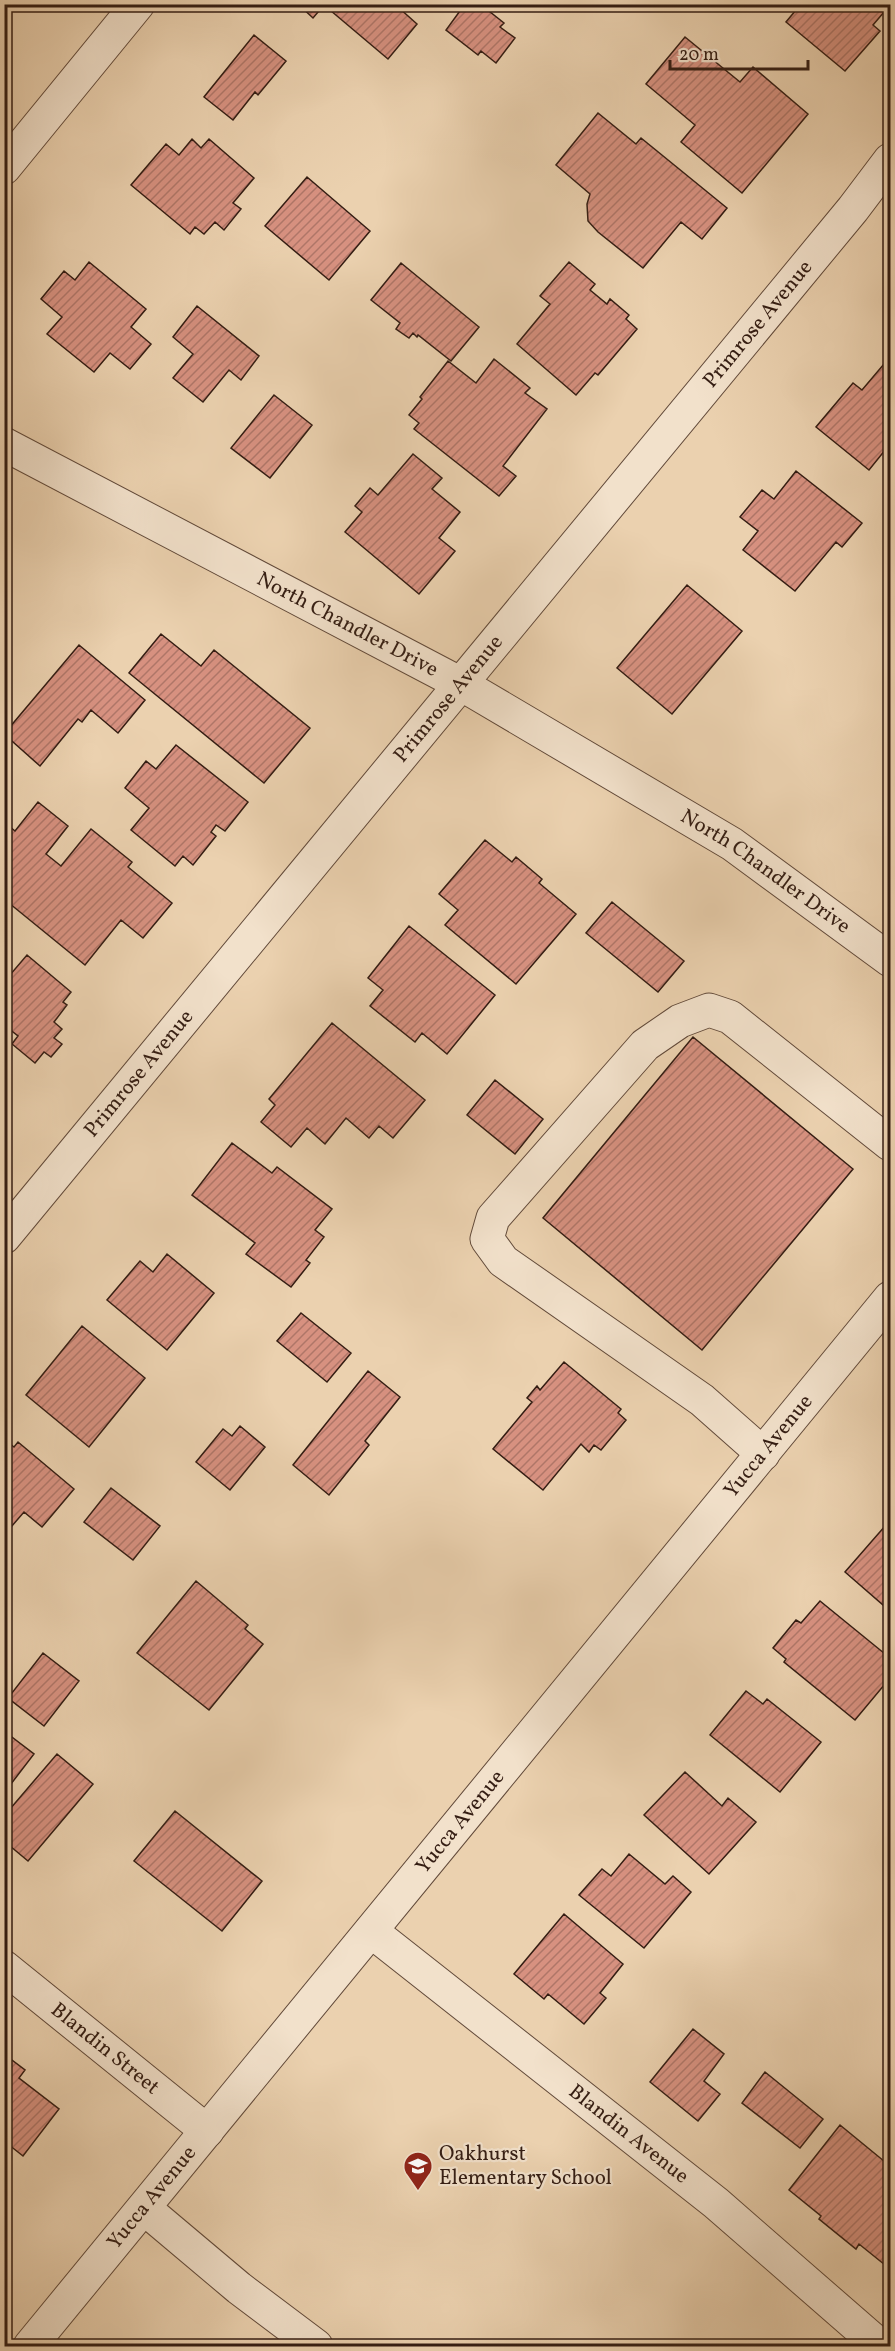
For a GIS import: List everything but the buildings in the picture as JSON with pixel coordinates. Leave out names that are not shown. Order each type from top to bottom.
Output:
[{"type":"street","points":[[4,168],[138,4]]},
{"type":"street","name":"Primrose Avenue","points":[[4,1237],[853,209],[891,160]]},
{"type":"street","name":"North Chandler Drive","points":[[4,444],[461,684],[732,844],[891,960]]},
{"type":"street","points":[[763,1454],[702,1400],[503,1261],[487,1239],[493,1218],[645,1045],[680,1021],[709,1010],[730,1017],[891,1144]]},
{"type":"street","name":"Yucca Avenue","points":[[30,2346],[891,1298]]},
{"type":"street","name":"Blandin Avenue","points":[[371,1931],[716,2204],[880,2346]]},
{"type":"street","name":"Blandin Street","points":[[4,1967],[207,2132]]},
{"type":"street","points":[[144,2208],[239,2288],[316,2346]]},
{"type":"place","name":"Oakhurst Elementary School","points":[[418,2192]]}]
